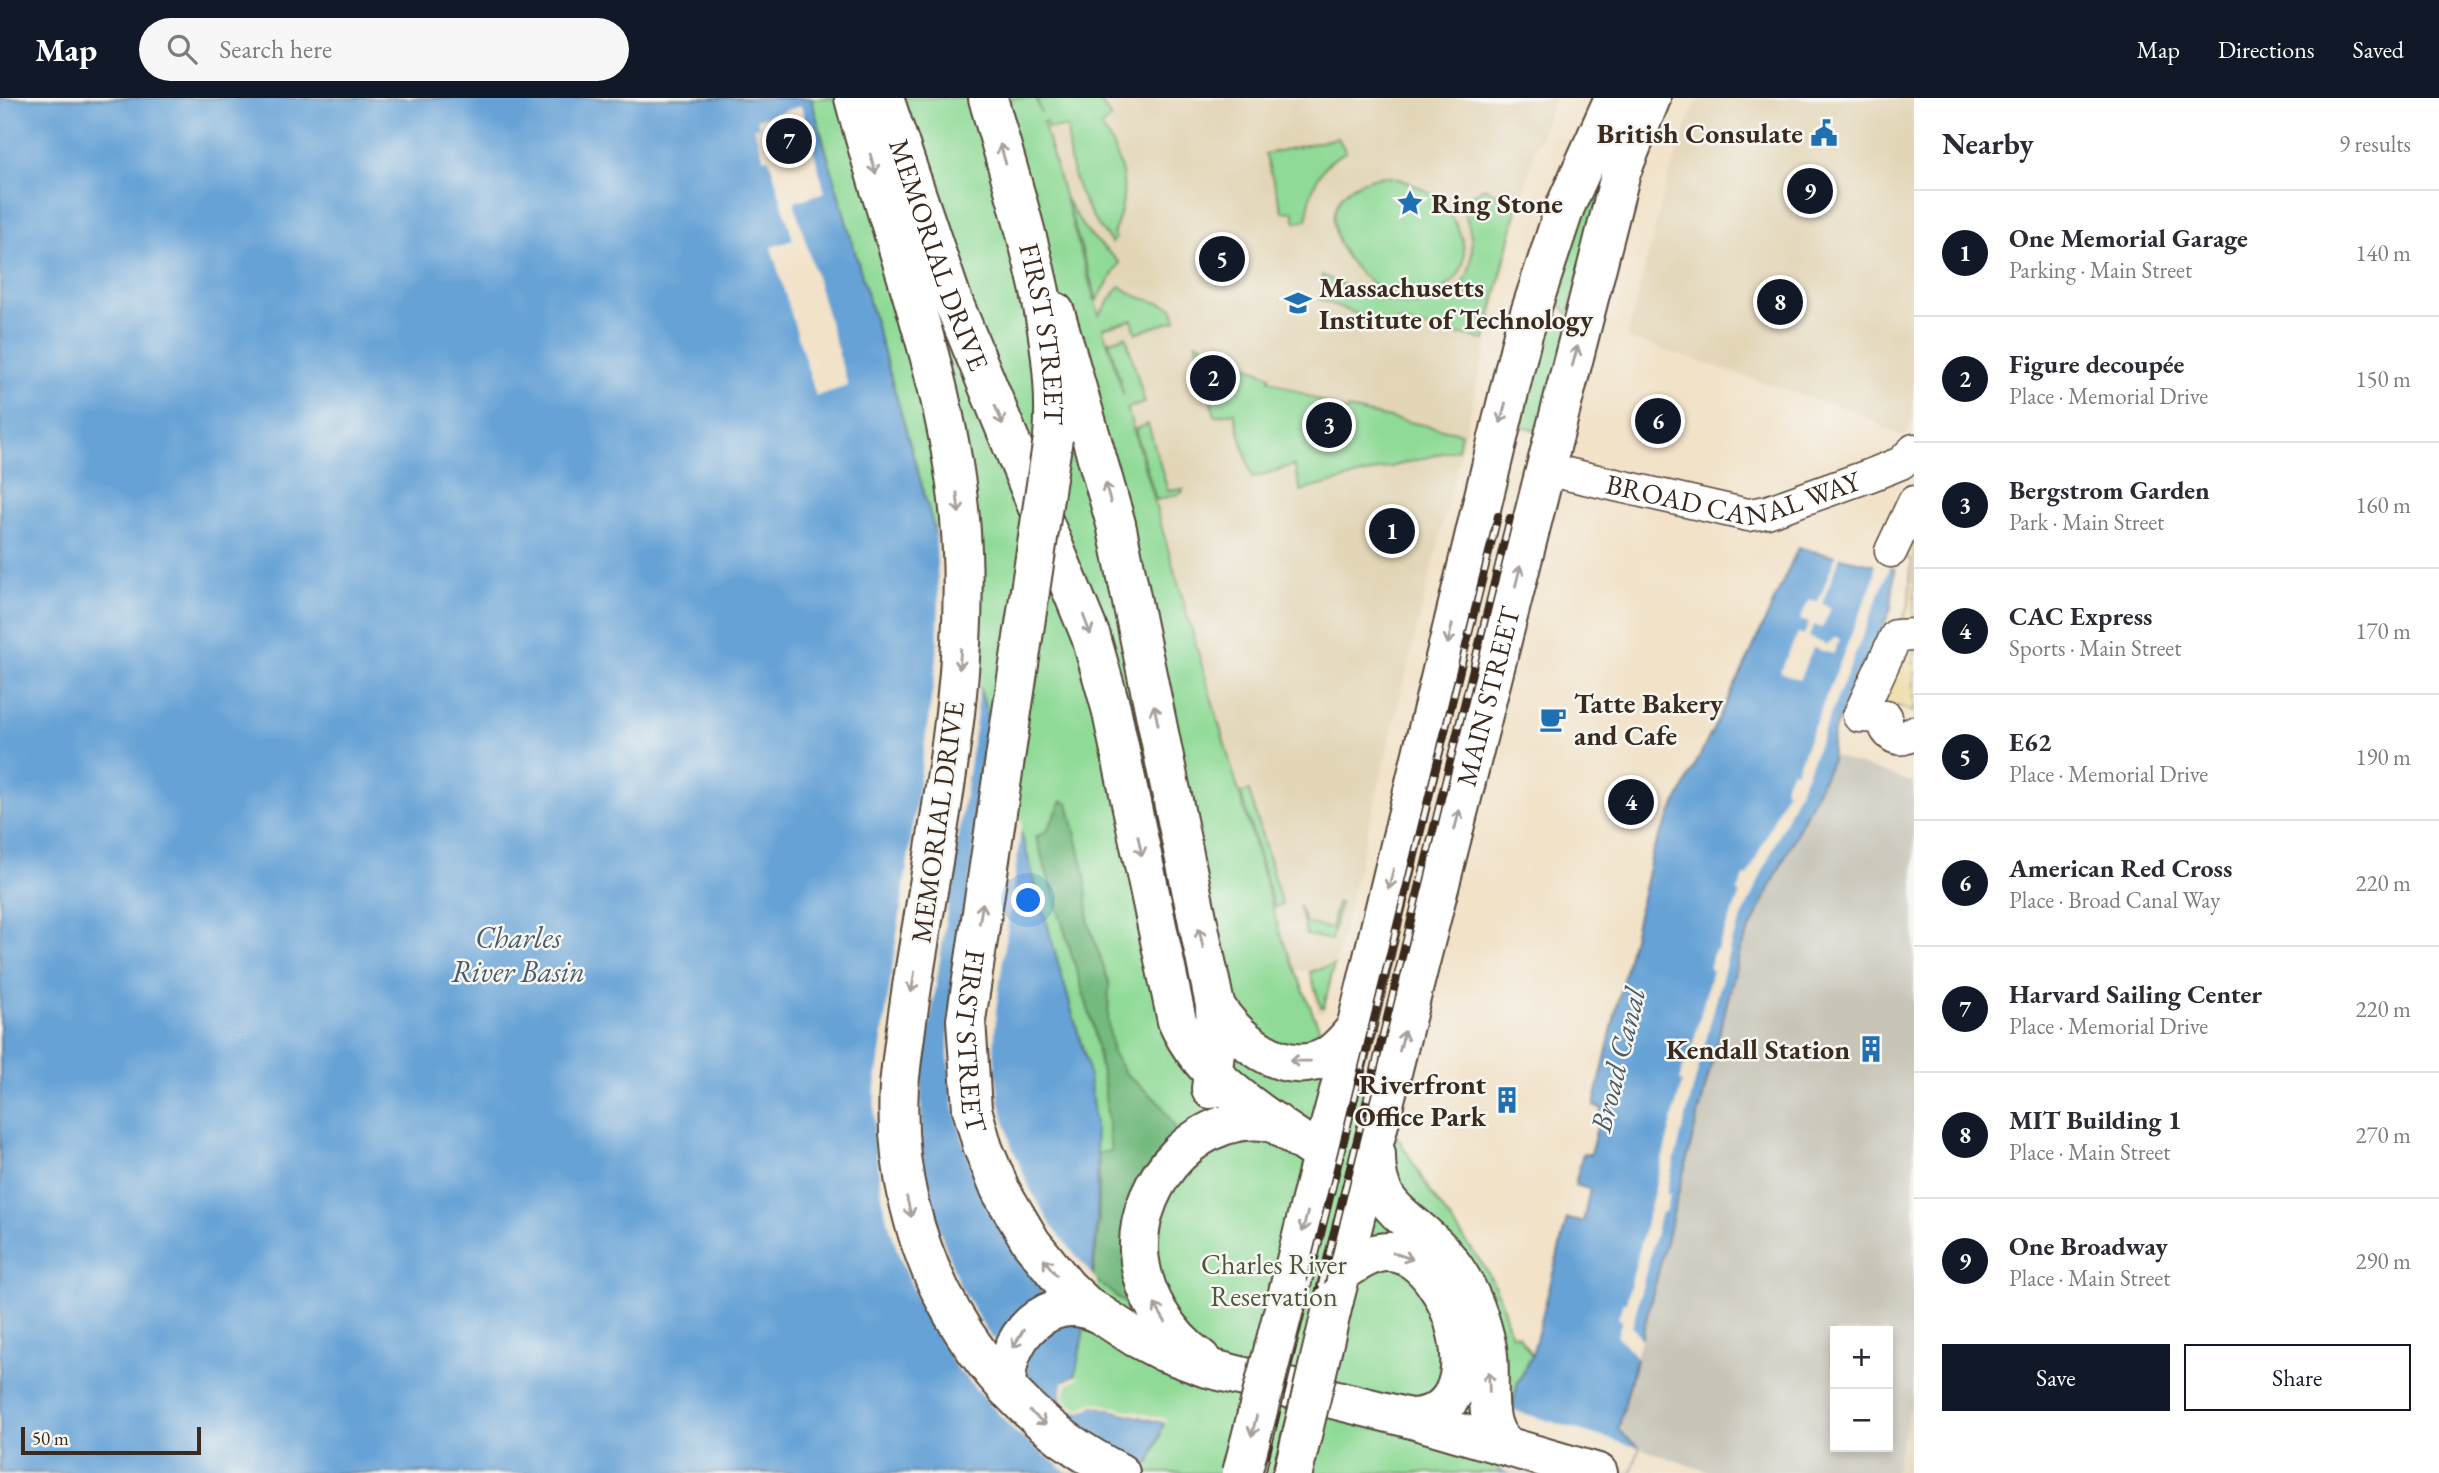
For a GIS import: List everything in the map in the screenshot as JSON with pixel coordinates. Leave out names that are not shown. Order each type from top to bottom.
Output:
[{"type":"main road","name":"MEMORIAL DRIVE","points":[[854,98],[921,324],[945,420],[959,508],[962,591],[957,688],[901,1065],[898,1134],[911,1217],[934,1280],[966,1338],[1007,1389],[1056,1433],[1120,1473]]},
{"type":"main road","name":"MEMORIAL DRIVE","points":[[884,98],[951,299],[1091,637],[1114,719],[1172,1005],[1185,1038],[1213,1074],[1322,1156]]},
{"type":"main road","points":[[988,98],[1019,210],[1063,336],[1110,499],[1215,1005],[1216,1043],[1213,1074],[1206,1113],[1194,1141]]},
{"type":"main road","name":"MAIN STREET","points":[[1242,1473],[1356,1028],[1523,334],[1565,207],[1614,98]]},
{"type":"main road","name":"MAIN STREET","points":[[1293,1473],[1621,172],[1651,98]]},
{"type":"main road","name":"FIRST STREET","points":[[1019,210],[1049,349],[1054,393],[1053,438],[968,1003],[966,1049],[971,1101],[989,1163],[1015,1216],[1058,1278],[1098,1314],[1164,1352],[1228,1374],[1409,1418],[1598,1473]]},
{"type":"main road","points":[[1215,1005],[1225,1021],[1246,1041],[1287,1061],[1310,1062],[1324,1058],[1356,1028]]},
{"type":"main road","points":[[1228,1374],[1197,1356],[1173,1333],[1151,1297],[1140,1259],[1143,1219],[1153,1189],[1168,1166],[1194,1141],[1236,1122],[1257,1120],[1276,1123]]},
{"type":"main road","points":[[1376,1143],[1376,1180],[1384,1198],[1446,1256],[1475,1306],[1488,1350],[1492,1422],[1496,1434],[1505,1445]]},
{"type":"main road","points":[[1338,1286],[1372,1255],[1401,1254],[1414,1259],[1426,1272],[1446,1305],[1456,1328],[1460,1352],[1455,1391],[1438,1412],[1409,1418]]},
{"type":"main road","points":[[1007,1389],[1006,1378],[1012,1349],[1033,1321],[1061,1310],[1085,1309],[1098,1314]]},
{"type":"street","name":"BROAD CANAL WAY","points":[[1545,469],[1748,515],[1767,512],[1871,475],[1900,463],[1914,450]]},
{"type":"street","points":[[1891,551],[1914,502]]},
{"type":"street","points":[[1914,635],[1896,636],[1859,716],[1886,717],[1886,729],[1895,738],[1905,738],[1914,732]]},
{"type":"shaded area","name":"Massachusetts Institute of Technology","points":[[1038,98],[1555,98],[1533,156],[1323,1013],[1318,1012],[1308,971],[1293,970]]},
{"type":"shaded area","points":[[1700,98],[1914,98],[1914,419],[1905,438],[1860,414],[1627,338],[1664,191],[1693,108]]},
{"type":"shaded area","points":[[1834,756],[1914,783],[1914,1393],[1894,1473],[1712,1473],[1639,1448],[1618,1430],[1741,948]]},
{"type":"shaded area","points":[[1914,1393],[1914,1473],[1894,1473]]},
{"type":"green space","name":"Charles River Reservation","points":[[811,98],[1036,98],[1041,113],[1037,98],[1098,98],[1111,118],[1101,126],[1116,152],[1123,178],[1122,205],[1113,234],[1116,238],[1112,243],[1078,190],[1070,160],[1068,128],[1048,128],[1046,122],[1043,122],[1099,315],[1120,286],[1136,296],[1172,307],[1176,320],[1136,333],[1132,320],[1103,328],[1124,396],[1109,341],[1126,336],[1145,403],[1127,408],[1280,933],[1319,1028],[1371,1093],[1431,1193],[1486,1269],[1499,1295],[1511,1334],[1518,1335],[1532,1356],[1518,1382],[1498,1473],[1114,1473],[1124,1454],[1149,1465],[1161,1435],[1068,1409],[1061,1397],[1100,1180],[1087,1064]]},
{"type":"green space","points":[[1629,98],[1569,314],[1547,292]]},
{"type":"green space","points":[[1338,138],[1346,152],[1328,163],[1322,171],[1313,190],[1307,220],[1296,222],[1293,211],[1283,212],[1265,154]]},
{"type":"green space","points":[[1385,176],[1408,182],[1429,193],[1450,214],[1457,227],[1464,255],[1461,268],[1454,280],[1441,290],[1413,297],[1386,291],[1362,275],[1344,253],[1335,229],[1337,205],[1353,187]]},
{"type":"green space","points":[[1485,187],[1517,208],[1485,340],[1397,321],[1394,325],[1378,319],[1377,322],[1319,299],[1323,290],[1322,275],[1365,294],[1410,305],[1432,302],[1448,296],[1467,276],[1471,262],[1470,233],[1461,204]]},
{"type":"green space","points":[[1066,199],[1085,230],[1120,263],[1097,300]]},
{"type":"green space","points":[[1547,309],[1569,329],[1545,432],[1510,424]]},
{"type":"green space","points":[[1196,342],[1270,376],[1269,380],[1347,412],[1348,409],[1461,433],[1458,449],[1301,491],[1294,465],[1252,478],[1234,412],[1215,416]]},
{"type":"green space","points":[[1148,424],[1168,491],[1183,489],[1182,493],[1156,500],[1135,429]]},
{"type":"green space","points":[[1249,791],[1282,905],[1274,907],[1241,793]]},
{"type":"green space","points":[[1062,801],[1068,803],[1085,874],[1089,925],[1109,982],[1108,1023],[1113,1054],[1126,1074],[1160,1103],[1180,1136],[1137,1313],[1093,1278],[1099,1221],[1099,1153],[1111,1151],[1104,1085],[1093,1025],[1036,837],[1047,831]]},
{"type":"green space","points":[[1337,902],[1340,903],[1331,940],[1307,935],[1299,906],[1306,923],[1331,929]]},
{"type":"green space","points":[[1334,965],[1324,1007],[1321,1007],[1310,972]]},
{"type":"sand","points":[[1914,533],[1914,712],[1897,706],[1859,716],[1909,605],[1911,559],[1905,557]]},
{"type":"water","name":"Charles River Basin","points":[[0,98],[811,98],[1087,1064],[1096,1145],[1097,1220],[1089,1296],[1075,1376],[1064,1382],[1061,1397],[1068,1409],[1082,1412],[1093,1405],[1164,1423],[1149,1465],[1124,1454],[1114,1473],[0,1473]]},
{"type":"water","name":"Broad Canal","points":[[1798,548],[1895,569],[1891,609],[1833,732],[1831,762],[1741,948],[1618,1430],[1639,1448],[1631,1473],[1498,1473],[1518,1382],[1532,1356],[1567,1219],[1583,1222],[1590,1189],[1575,1185],[1583,1153],[1590,1155],[1602,1108],[1594,1106],[1653,850],[1748,659]]},
{"type":"pier","points":[[801,106],[825,192],[794,202],[848,386],[816,396],[771,247],[793,240],[769,158],[764,159],[754,128],[759,126],[757,119]]},
{"type":"pier","points":[[935,523],[980,676],[976,721],[921,1084],[922,1158],[930,1204],[959,1284],[986,1330],[993,1339],[998,1339],[1045,1294],[1006,1238],[974,1177],[954,1109],[948,1055],[949,1020],[993,722],[1022,823],[996,1011],[994,1053],[999,1100],[1011,1144],[1029,1187],[1053,1228],[1097,1281],[1093,1303],[1057,1324],[1027,1353],[1026,1374],[1032,1388],[1089,1434],[1152,1467],[1150,1468],[1126,1459],[1118,1473],[1068,1473],[1015,1432],[955,1366],[922,1310],[898,1253],[884,1208],[874,1141],[875,1088],[937,659],[939,606]]},
{"type":"pier","points":[[1837,553],[1841,554],[1822,604],[1831,608],[1822,628],[1814,625],[1809,637],[1827,645],[1835,637],[1840,639],[1833,654],[1813,648],[1799,680],[1780,672],[1798,633],[1804,635],[1809,623],[1800,620],[1809,599],[1818,602]]},
{"type":"pier","points":[[1874,561],[1891,565],[1807,773],[1732,940],[1666,1193],[1670,1194],[1665,1212],[1661,1212],[1632,1327],[1642,1339],[1637,1358],[1617,1336],[1622,1320],[1618,1319],[1623,1302],[1626,1302],[1682,1082],[1679,1081],[1684,1063],[1688,1063],[1712,970],[1709,969],[1714,950],[1717,950],[1745,875],[1748,876],[1787,790],[1784,788],[1792,770],[1796,771],[1875,576]]},
{"type":"pier","points":[[1075,1376],[1079,1377],[1067,1385],[1064,1396],[1070,1405],[1082,1408],[1094,1402],[1165,1419],[1167,1423],[1094,1405],[1082,1412],[1068,1409],[1061,1397],[1063,1382]]},
{"type":"pier","points":[[1513,1410],[1639,1448],[1631,1473],[1511,1473],[1499,1469]]},
{"type":"railway","points":[[1262,1473],[1498,516]]},
{"type":"railway","points":[[1275,1473],[1510,518]]},
{"type":"place","name":"British Consulate","points":[[1824,133]]},
{"type":"place","name":"Harvard Sailing Center","points":[[789,141]]},
{"type":"place","name":"One Broadway","points":[[1810,191]]},
{"type":"place","name":"Ring Stone","points":[[1410,203]]},
{"type":"place","name":"E62","points":[[1222,259]]},
{"type":"place","name":"MIT Building 1","points":[[1780,302]]},
{"type":"place","name":"Massachusetts Institute of Technology","points":[[1298,303]]},
{"type":"place","name":"Figure decoupée","points":[[1213,378]]},
{"type":"place","name":"American Red Cross","points":[[1658,421]]},
{"type":"place","name":"Bergstrom Garden","points":[[1329,425]]},
{"type":"place","name":"One Memorial Garage","points":[[1392,531]]},
{"type":"place","name":"Tatte Bakery and Cafe","points":[[1553,719]]},
{"type":"place","name":"CAC Express","points":[[1631,802]]},
{"type":"place","name":"Kendall Station","points":[[1871,1049]]},
{"type":"place","name":"Riverfront Office Park","points":[[1507,1100]]}]
